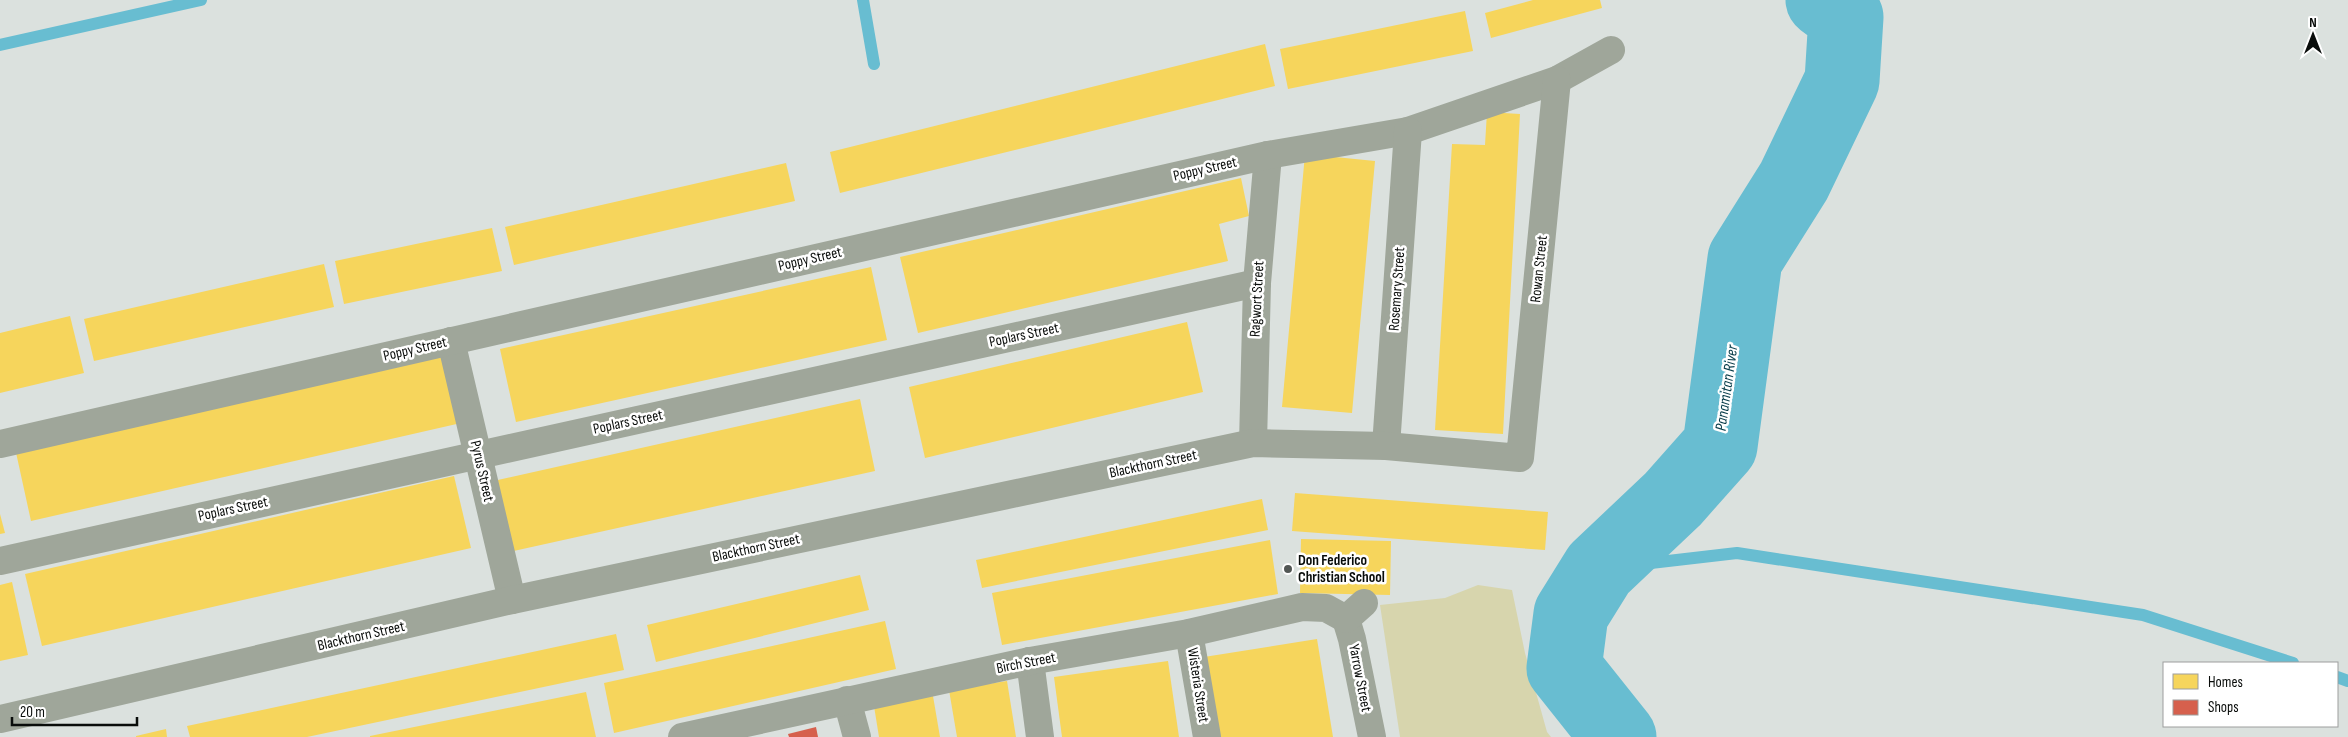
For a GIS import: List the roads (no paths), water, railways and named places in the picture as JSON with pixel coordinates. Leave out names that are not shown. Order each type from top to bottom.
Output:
[{"type":"street","name":"Poppy Street","points":[[0,444],[1268,155],[1408,131],[1557,80],[1611,50]]},
{"type":"street","name":"Rowan Street","points":[[1520,458],[1557,80]]},
{"type":"street","name":"Rosemary Street","points":[[1386,446],[1408,131]]},
{"type":"street","name":"Ragwort Street","points":[[1253,443],[1257,283],[1268,155]]},
{"type":"street","name":"Poplars Street","points":[[0,561],[1257,283]]},
{"type":"street","name":"Pyrus Street","points":[[451,341],[512,600]]},
{"type":"street","name":"Blackthorn Street","points":[[0,719],[512,600],[1253,443],[1386,446],[1520,458]]},
{"type":"street","name":"Birch Street","points":[[682,737],[1030,661],[1189,633],[1302,607],[1355,611]]},
{"type":"street","name":"Yarrow Street","points":[[1355,611],[1352,638],[1372,737]]},
{"type":"street","name":"Wisteria Street","points":[[1189,633],[1207,737]]},
{"type":"street","points":[[1030,661],[1040,737]]},
{"type":"street","points":[[847,700],[857,737]]},
{"type":"waterway","points":[[0,45],[201,0]]},
{"type":"waterway","points":[[863,0],[874,64]]},
{"type":"waterway","name":"Panamitan River","points":[[1619,737],[1564,668],[1571,614],[1599,569],[1673,499],[1720,446],[1745,259],[1794,181],[1842,81],[1846,17],[1823,0]]},
{"type":"waterway","points":[[1599,569],[1737,553],[2143,615],[2290,662]]},
{"type":"waterway","points":[[2338,677],[2348,681]]},
{"type":"place","name":"Don Federico Christian School","points":[[1288,569]]}]
